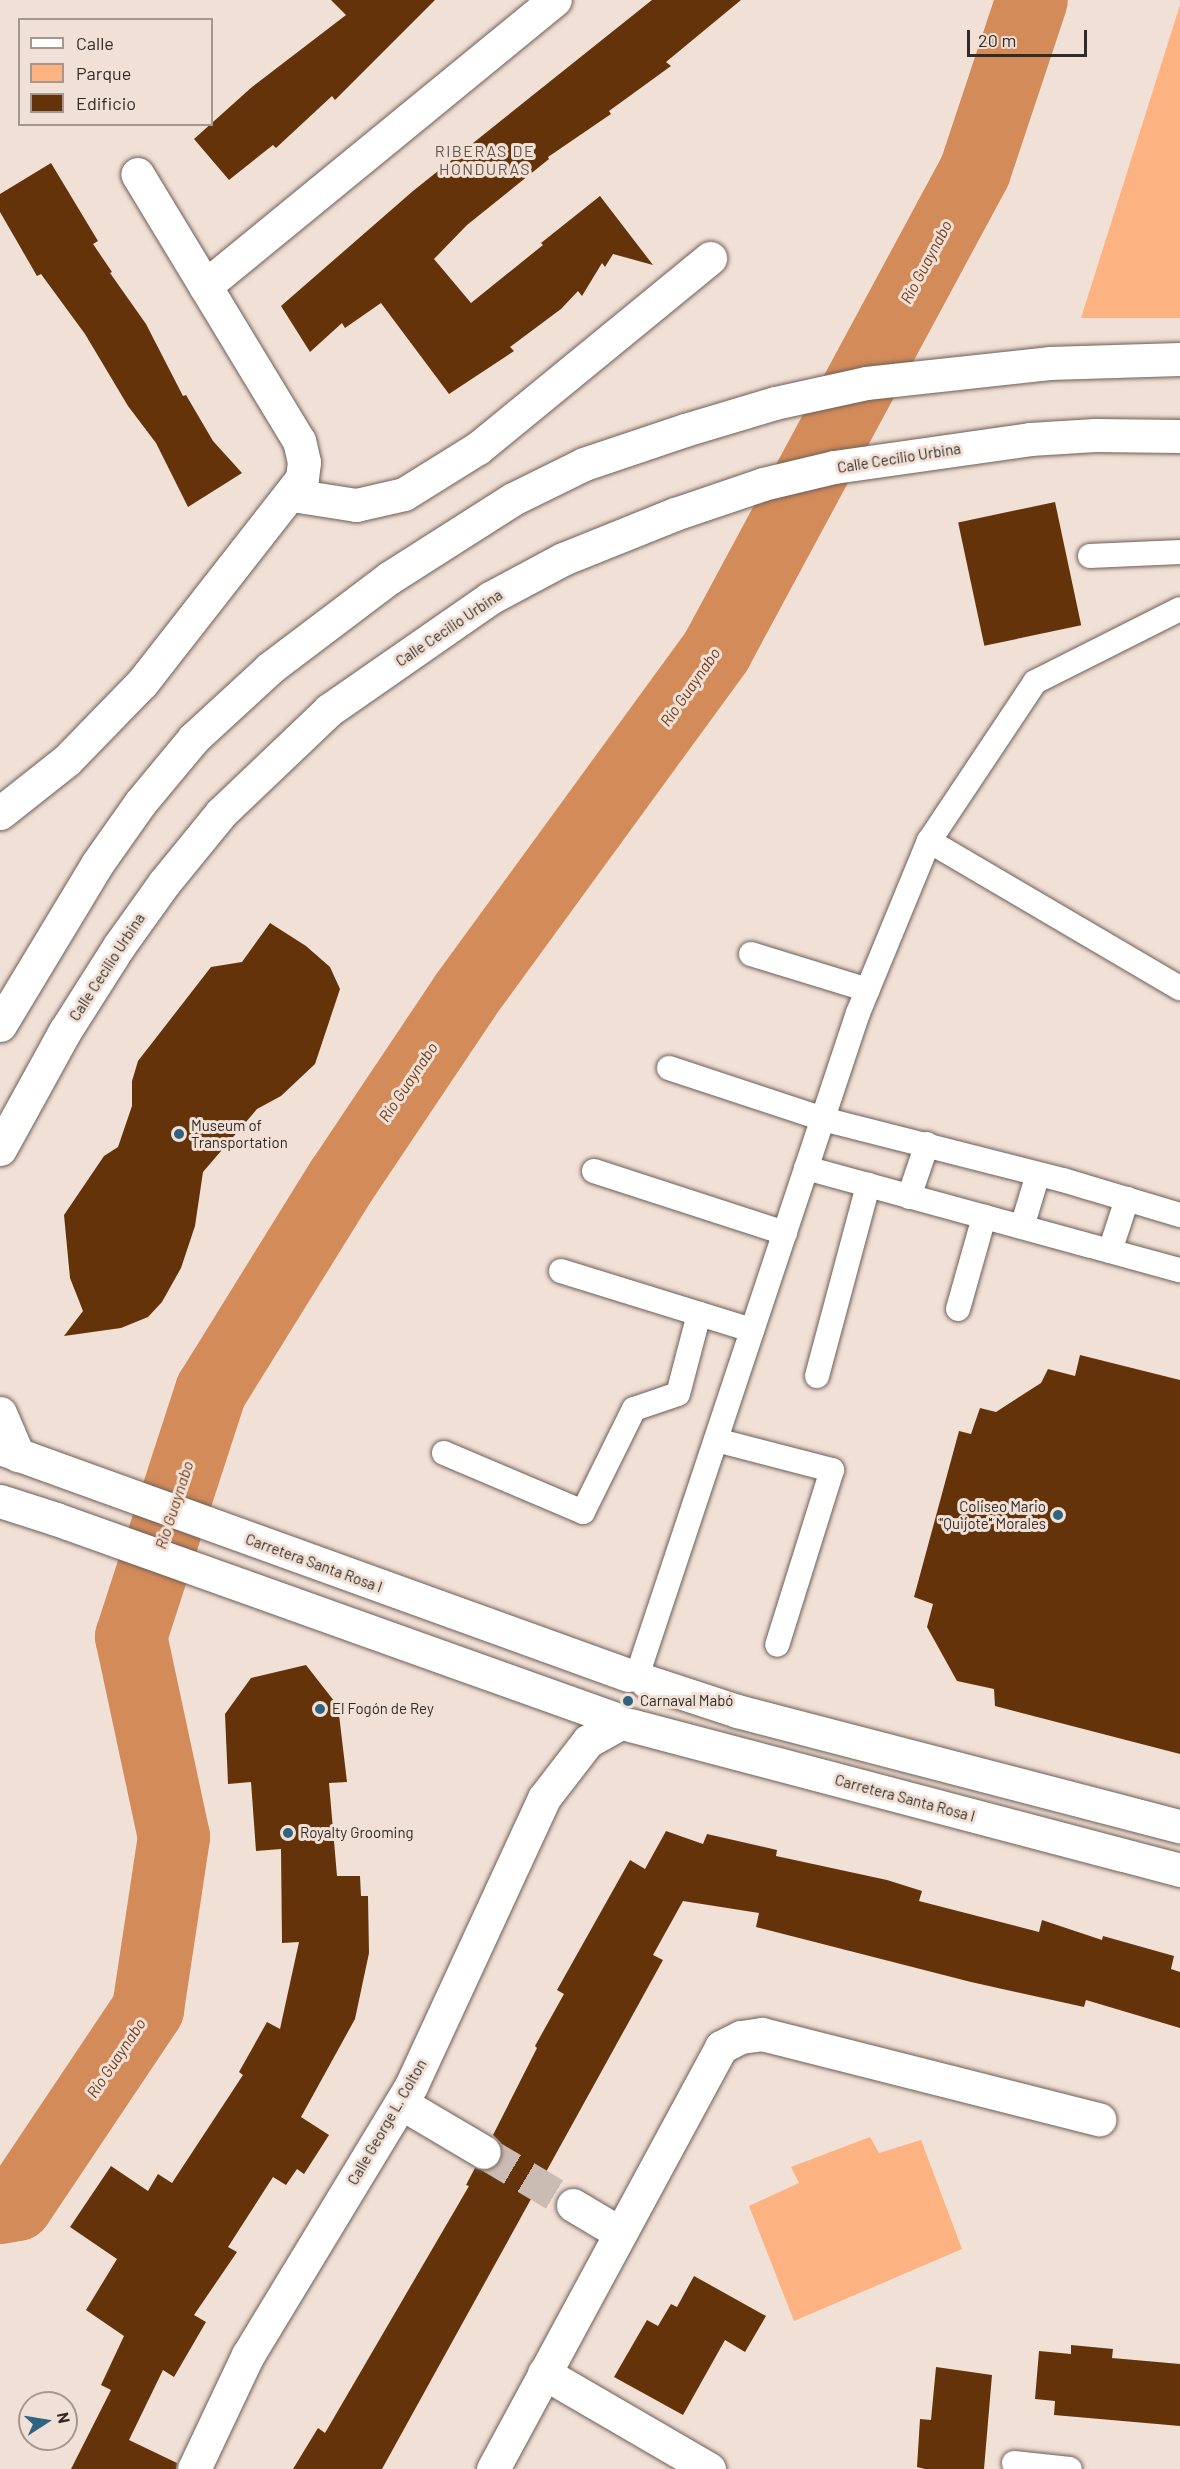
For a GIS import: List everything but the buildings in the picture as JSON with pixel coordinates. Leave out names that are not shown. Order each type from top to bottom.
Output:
[{"type":"street","points":[[205,286],[555,0]]},
{"type":"street","points":[[0,813],[67,760],[142,683],[292,495],[302,478],[304,462],[299,441],[137,174]]},
{"type":"street","points":[[292,495],[356,505],[404,494],[478,448],[710,258]]},
{"type":"street","points":[[0,1025],[97,864],[140,803],[194,738],[270,669],[389,578],[513,500],[584,464],[775,403],[866,383],[1049,363],[1180,359]]},
{"type":"street","name":"Calle Cecilio Urbina","points":[[0,1149],[65,1031],[119,946],[164,883],[221,813],[329,710],[490,598],[563,560],[675,514],[764,484],[834,467],[1030,439],[1095,435],[1180,436]]},
{"type":"street","points":[[0,1413],[9,1451]]},
{"type":"street","name":"Carretera Santa Rosa I","points":[[9,1451],[362,1581],[737,1711],[1180,1826]]},
{"type":"street","name":"Carretera Santa Rosa I","points":[[0,1501],[56,1518],[621,1722],[1180,1870]]},
{"type":"street","points":[[621,1722],[606,1707],[608,1689],[616,1680],[637,1677]]},
{"type":"street","name":"Calle George L. Colton","points":[[194,2469],[248,2355],[401,2103],[544,1798],[588,1741],[621,1722]]},
{"type":"street","points":[[493,2469],[722,2047],[741,2037],[762,2034],[786,2038],[1099,2119]]},
{"type":"street","points":[[401,2103],[484,2152]]},
{"type":"street","points":[[573,2205],[620,2233]]},
{"type":"street","points":[[544,2373],[709,2469]]},
{"type":"lane","points":[[1090,556],[1180,552]]},
{"type":"lane","points":[[637,1677],[806,1168],[868,990],[929,841],[1035,682],[1180,609]]},
{"type":"lane","points":[[929,841],[1180,988]]},
{"type":"lane","points":[[751,954],[868,990]]},
{"type":"lane","points":[[669,1068],[823,1119],[927,1144],[1180,1215]]},
{"type":"lane","points":[[909,1197],[927,1144]]},
{"type":"lane","points":[[806,1168],[1180,1269]]},
{"type":"lane","points":[[594,1172],[785,1233]]},
{"type":"lane","points":[[1022,1227],[1038,1174]]},
{"type":"lane","points":[[817,1376],[868,1185]]},
{"type":"lane","points":[[1110,1251],[1127,1199]]},
{"type":"lane","points":[[958,1309],[984,1217]]},
{"type":"lane","points":[[561,1271],[752,1330]]},
{"type":"lane","points":[[444,1453],[583,1512],[634,1409],[678,1394],[699,1314]]},
{"type":"lane","points":[[716,1440],[832,1470],[777,1645]]},
{"type":"lane","points":[[1014,2463],[1070,2469]]},
{"type":"green space","points":[[1180,5],[1180,318],[1081,318]]},
{"type":"green space","points":[[870,2137],[879,2153],[921,2140],[962,2249],[794,2321],[749,2206],[799,2183],[791,2167]]},
{"type":"waterway","name":"Río Guaynabo","points":[[0,2208],[17,2205],[148,2009],[174,1837],[131,1637],[211,1391],[342,1180],[465,996],[717,650],[975,171],[1032,0]]},
{"type":"tunnel","points":[[484,2152],[573,2205]]},
{"type":"place","name":"Museum of Transportation","points":[[179,1134]]},
{"type":"place","name":"Coliseo Mario \"Quijote\" Morales","points":[[1058,1515]]},
{"type":"place","name":"Carnaval Mabó","points":[[628,1701]]},
{"type":"place","name":"El Fogón de Rey","points":[[320,1709]]},
{"type":"place","name":"Royalty Grooming","points":[[288,1833]]},
{"type":"district","name":"RIBERAS DE HONDURAS","points":[[485,160]]}]
